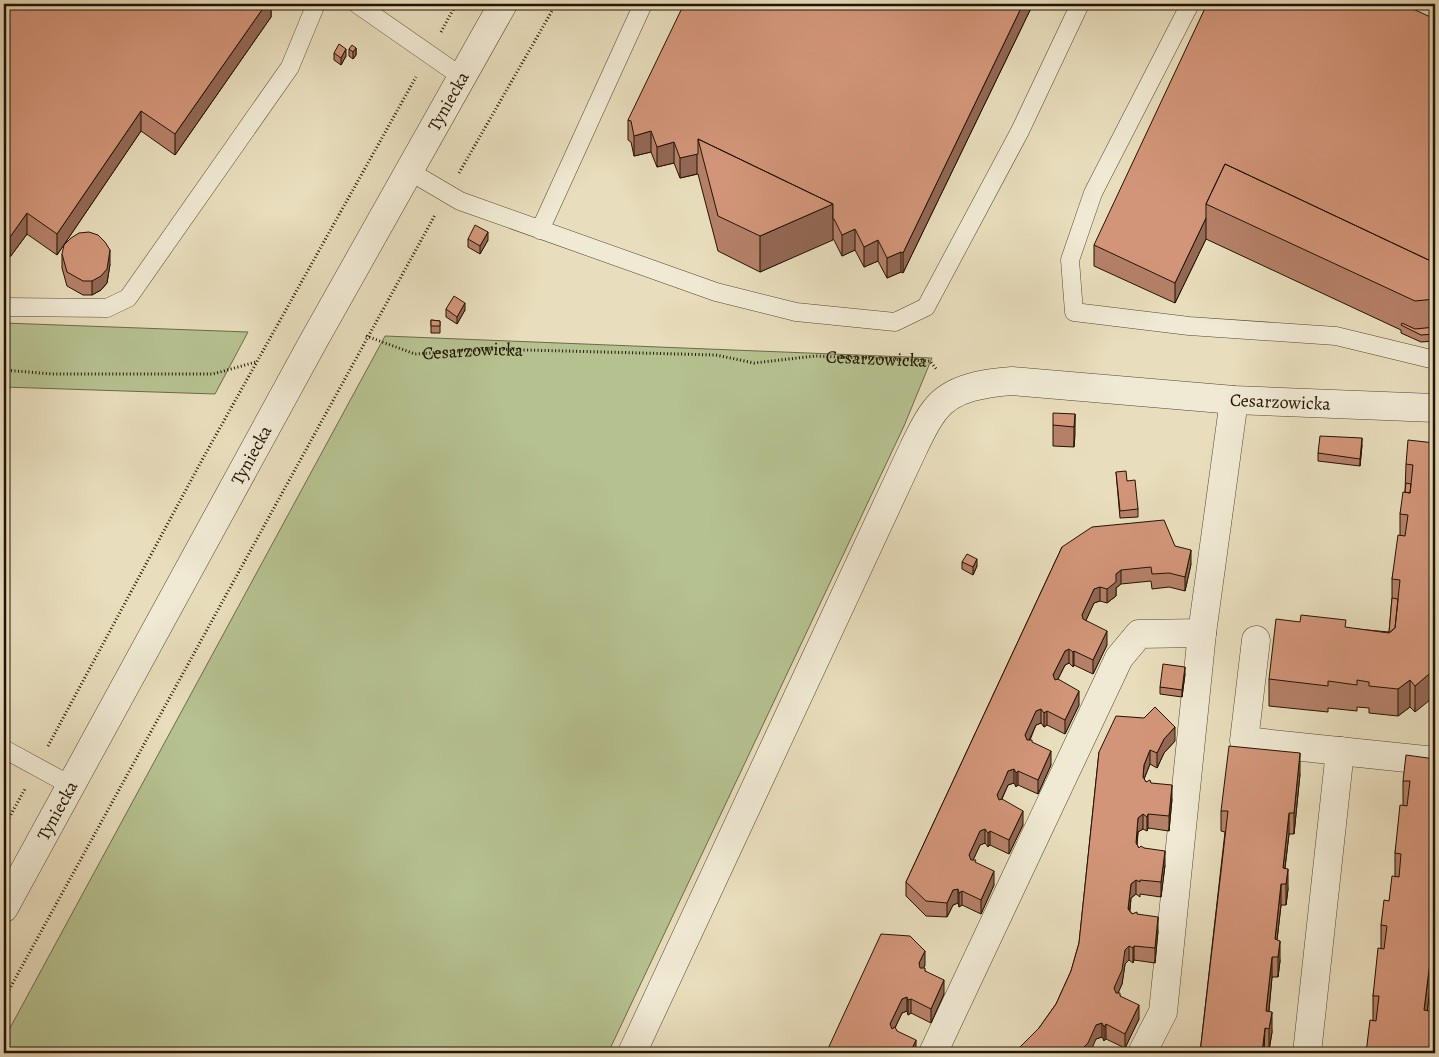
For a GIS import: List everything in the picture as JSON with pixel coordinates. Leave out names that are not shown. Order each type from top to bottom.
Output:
[{"type":"street","name":"Tyniecka","points":[[4,908],[70,785],[503,4]]},
{"type":"street","name":"Cesarzowicka","points":[[956,392],[987,383],[1012,381],[1234,400],[1435,408]]},
{"type":"street","points":[[632,1053],[914,447],[935,408],[956,392]]},
{"type":"street","points":[[1142,1053],[1163,1012],[1202,633],[1234,400]]},
{"type":"street","points":[[932,1053],[1119,658],[1139,634],[1202,633]]},
{"type":"street","points":[[1256,640],[1244,741],[1435,761]]},
{"type":"street","points":[[1307,1053],[1340,751]]},
{"type":"lane","points":[[4,307],[107,308],[128,298],[290,67],[316,4]]},
{"type":"lane","points":[[358,4],[462,77]]},
{"type":"lane","points":[[540,230],[643,4]]},
{"type":"lane","points":[[409,171],[447,194],[540,230],[716,292],[796,312],[895,322],[926,307],[1020,131],[1080,4]]},
{"type":"lane","points":[[1190,4],[1093,193],[1070,260],[1074,312],[1189,326],[1336,336],[1435,360]]},
{"type":"lane","points":[[4,749],[70,785]]},
{"type":"path","points":[[443,28],[456,4]]},
{"type":"path","points":[[4,999],[366,336],[556,4]]},
{"type":"path","points":[[4,827],[202,460],[412,84]]},
{"type":"path","name":"Cesarzowicka","points":[[366,336],[415,354],[488,350],[707,355],[754,363],[815,356],[930,362],[956,392]]},
{"type":"path","points":[[4,370],[52,374],[213,374],[257,361]]},
{"type":"green space","points":[[4,323],[248,332],[215,394],[4,387]]},
{"type":"green space","points":[[385,336],[932,358],[904,426],[608,1053],[4,1053],[4,1039]]},
{"type":"building","points":[[4,4],[266,4],[175,134],[141,111],[57,234],[27,213],[10,237],[4,232]]},
{"type":"building","points":[[684,4],[1023,4],[903,253],[901,252],[887,258],[878,240],[864,247],[855,229],[842,235],[833,219],[833,204],[698,139],[698,154],[680,158],[674,142],[657,147],[651,131],[634,136],[631,121],[628,120]]},
{"type":"building","points":[[1207,4],[1402,4],[1435,19],[1435,263],[1225,164],[1206,204],[1206,218],[1175,283],[1094,245]]},
{"type":"building","points":[[339,44],[346,49],[341,58],[334,53]]},
{"type":"building","points":[[352,45],[356,48],[353,52],[349,49]]},
{"type":"building","points":[[698,139],[833,204],[760,236],[718,216]]},
{"type":"building","points":[[1225,164],[1435,263],[1435,299],[1415,301],[1206,204]]},
{"type":"building","points":[[475,225],[488,232],[480,246],[468,239]]},
{"type":"building","points":[[89,232],[98,235],[110,250],[107,269],[101,276],[92,281],[83,281],[67,272],[62,254],[64,245],[71,238],[79,233]]},
{"type":"building","points":[[454,296],[465,303],[457,317],[446,309]]},
{"type":"building","points":[[431,320],[440,321],[440,326],[431,326]]},
{"type":"building","points":[[1402,323],[1415,329],[1435,327],[1435,334],[1421,335],[1401,325]]},
{"type":"building","points":[[1053,413],[1075,414],[1074,427],[1053,425]]},
{"type":"building","points":[[1320,436],[1362,438],[1360,459],[1318,453]]},
{"type":"building","points":[[1408,440],[1435,443],[1435,669],[1415,686],[1410,680],[1398,689],[1369,686],[1369,682],[1357,680],[1357,685],[1328,681],[1328,686],[1269,679],[1276,619],[1300,622],[1301,615],[1346,620],[1345,627],[1389,633],[1395,628],[1400,580],[1392,579],[1398,535],[1405,536],[1408,515],[1400,514],[1403,492],[1410,493],[1413,465],[1406,464]]},
{"type":"building","points":[[1126,471],[1127,481],[1135,480],[1138,509],[1120,511],[1116,472]]},
{"type":"building","points":[[1406,483],[1411,484],[1410,493],[1405,492]]},
{"type":"building","points":[[1164,520],[1175,546],[1191,550],[1185,577],[1169,573],[1152,574],[1151,567],[1121,570],[1116,574],[1116,582],[1107,589],[1100,587],[1094,589],[1082,615],[1083,619],[1107,631],[1093,660],[1069,649],[1065,651],[1053,675],[1055,680],[1058,679],[1079,691],[1065,720],[1047,711],[1044,713],[1041,709],[1036,711],[1025,735],[1027,740],[1032,740],[1032,742],[1051,751],[1038,780],[1018,771],[1016,773],[1014,769],[1008,771],[997,795],[999,800],[1002,799],[1023,811],[1009,840],[990,831],[988,833],[985,829],[980,831],[969,855],[971,860],[976,860],[975,862],[994,871],[981,900],[962,891],[959,893],[958,889],[953,890],[947,903],[926,901],[906,882],[1062,547],[1092,527]]},
{"type":"building","points":[[967,554],[977,559],[973,567],[962,562]]},
{"type":"building","points":[[1392,598],[1398,599],[1395,628],[1389,633]]},
{"type":"building","points":[[1163,664],[1185,667],[1182,690],[1160,687]]},
{"type":"building","points":[[1155,707],[1175,727],[1164,739],[1157,753],[1150,750],[1144,765],[1143,777],[1146,782],[1150,780],[1151,783],[1172,785],[1169,816],[1148,814],[1147,817],[1143,814],[1138,818],[1136,843],[1139,848],[1141,846],[1165,851],[1161,882],[1140,880],[1140,882],[1136,880],[1131,884],[1128,909],[1132,914],[1137,912],[1137,914],[1158,917],[1155,948],[1134,946],[1133,948],[1129,946],[1125,950],[1122,970],[1114,988],[1116,993],[1120,993],[1120,996],[1139,1005],[1125,1034],[1106,1024],[1104,1027],[1102,1023],[1096,1025],[1088,1043],[1078,1053],[1014,1053],[1039,1028],[1056,1004],[1071,971],[1079,943],[1099,752],[1116,716],[1144,718]]},
{"type":"building","points":[[1229,746],[1300,753],[1294,813],[1289,813],[1283,868],[1288,869],[1286,884],[1281,884],[1275,939],[1280,941],[1278,957],[1272,957],[1266,1011],[1272,1012],[1269,1029],[1265,1028],[1262,1053],[1200,1053],[1228,811],[1221,811]]},
{"type":"building","points":[[1406,755],[1435,759],[1435,917],[1432,940],[1435,940],[1435,955],[1431,954],[1424,1010],[1435,1012],[1434,1053],[1366,1053],[1370,1020],[1376,1021],[1379,996],[1373,996],[1378,948],[1384,949],[1387,926],[1381,925],[1384,900],[1389,901],[1392,876],[1399,877],[1401,854],[1395,853],[1400,805],[1407,806],[1410,781],[1403,781]]},
{"type":"building","points":[[881,934],[910,936],[925,951],[919,963],[920,968],[925,968],[925,971],[944,980],[931,1009],[911,999],[908,1000],[907,997],[902,999],[890,1024],[892,1029],[895,1027],[897,1031],[916,1040],[910,1053],[826,1053]]}]
